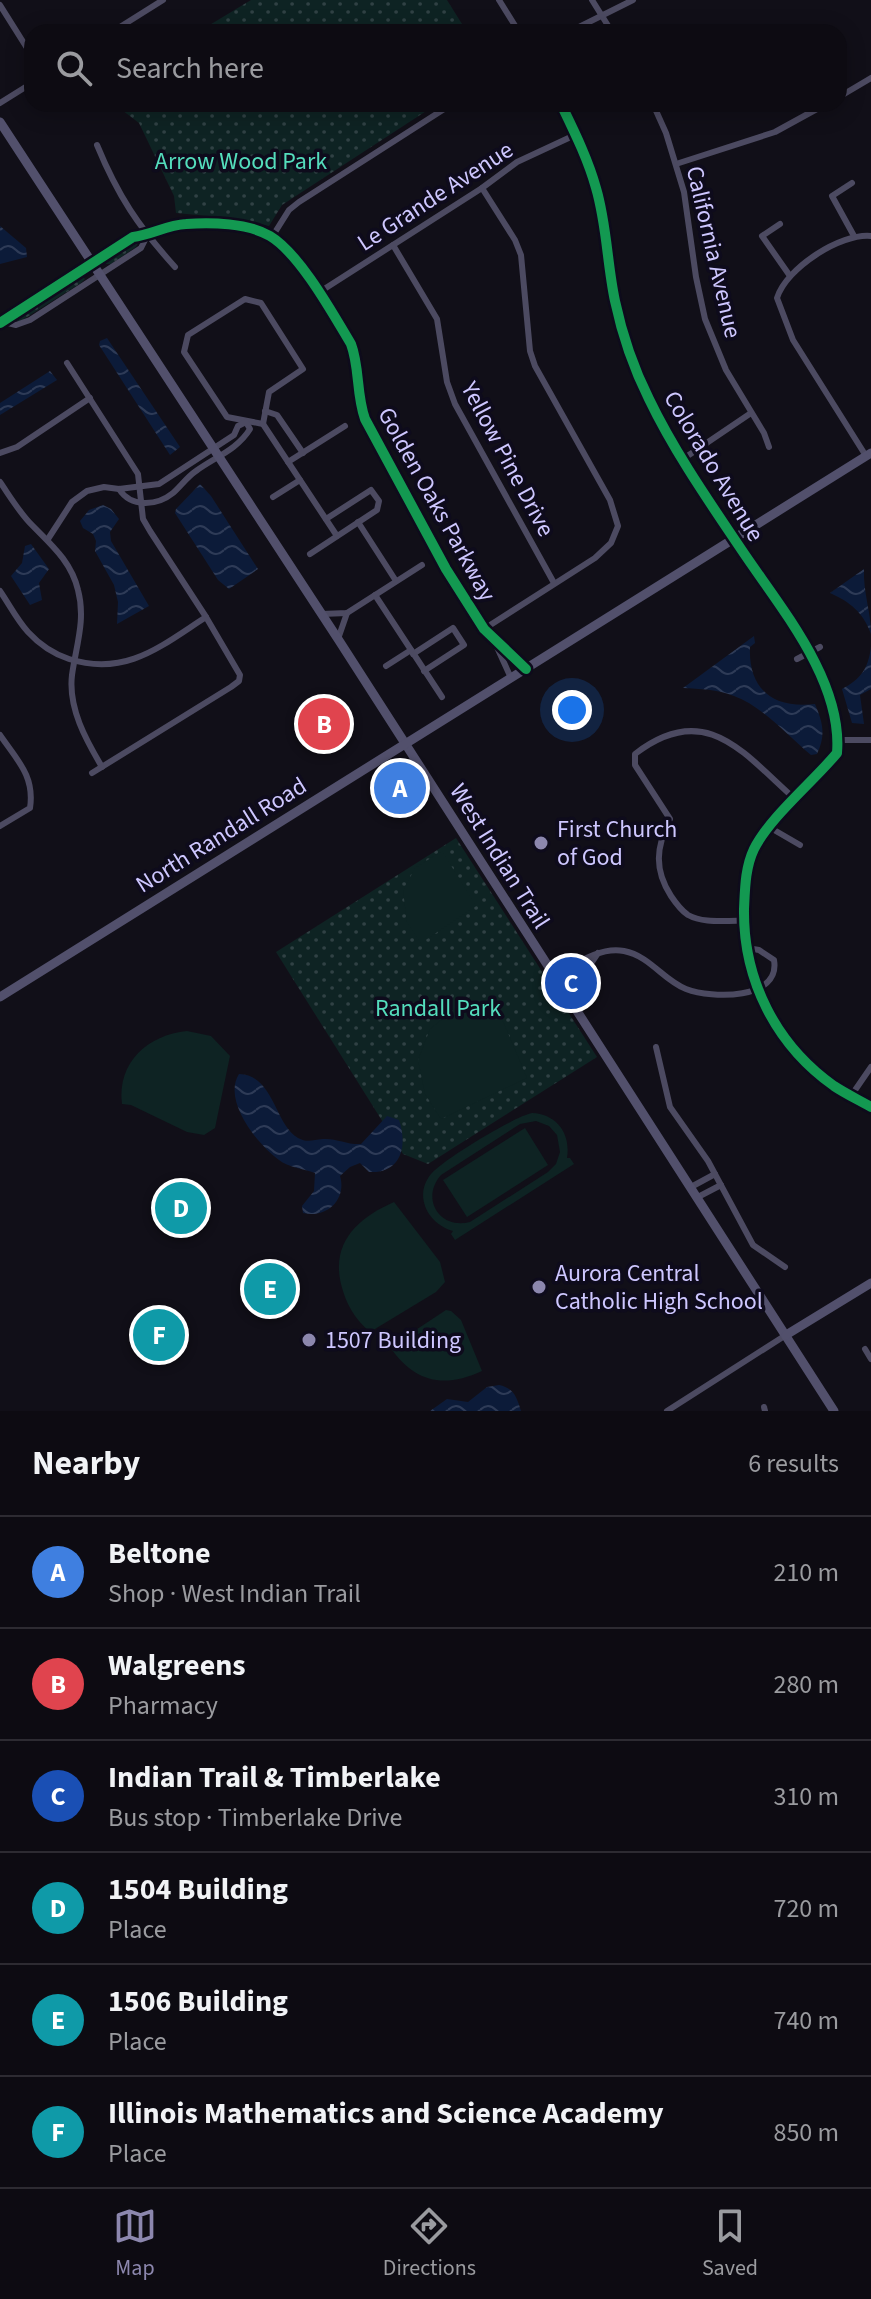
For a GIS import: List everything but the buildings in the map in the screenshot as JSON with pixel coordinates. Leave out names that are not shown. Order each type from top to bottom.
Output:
[{"type":"main road","name":"West Indian Trail","points":[[0,122],[322,614],[834,1411]]},
{"type":"main road","name":"North Randall Road","points":[[0,997],[869,454]]},
{"type":"main road","points":[[786,1335],[871,1283]]},
{"type":"street","points":[[125,24],[163,0]]},
{"type":"street","points":[[499,0],[514,24]]},
{"type":"street","points":[[592,0],[607,24]]},
{"type":"street","points":[[584,24],[633,0]]},
{"type":"street","points":[[0,5],[24,43]]},
{"type":"street","points":[[847,92],[871,78]]},
{"type":"street","points":[[0,103],[24,88]]},
{"type":"street","points":[[2,322],[133,237],[193,224],[248,228],[272,237],[289,210],[299,202],[440,112]]},
{"type":"street","name":"Colorado Avenue","points":[[565,112],[596,188],[615,301],[647,396],[683,459],[819,671],[836,717],[838,740]]},
{"type":"street","name":"California Avenue","points":[[656,112],[684,192],[705,319],[726,370],[764,433],[769,447]]},
{"type":"street","points":[[676,164],[775,132],[811,112]]},
{"type":"street","name":"Le Grande Avenue","points":[[318,293],[482,188],[517,162],[575,135]]},
{"type":"street","points":[[97,145],[114,186],[147,236],[175,267]]},
{"type":"street","points":[[852,183],[832,196],[854,236]]},
{"type":"street","points":[[482,188],[521,255],[530,351],[535,366],[616,513],[618,526],[604,552],[484,629]]},
{"type":"street","points":[[780,224],[762,236],[790,276]]},
{"type":"street","points":[[2,322],[16,325],[30,320],[141,248],[147,236]]},
{"type":"street","points":[[869,454],[793,340],[777,298],[790,276],[807,262],[854,236],[871,236]]},
{"type":"street","name":"Golden Oaks Parkway","points":[[272,237],[295,259],[351,344],[356,360],[360,401],[369,427],[446,569],[484,629],[526,669]]},
{"type":"street","name":"Yellow Pine Drive","points":[[393,245],[437,319],[447,382],[455,404],[554,583]]},
{"type":"street","points":[[263,424],[227,417],[184,352],[188,335],[245,299],[261,303],[303,369],[271,390],[263,424],[337,536]]},
{"type":"street","points":[[67,363],[134,467],[143,519],[239,672],[239,681],[92,773]]},
{"type":"street","points":[[0,453],[17,447],[90,398]]},
{"type":"street","points":[[265,411],[277,415],[303,453]]},
{"type":"street","points":[[683,459],[751,413]]},
{"type":"street","points":[[48,539],[66,509],[80,496],[97,488],[148,487],[164,482],[234,435],[238,426],[246,422]]},
{"type":"street","points":[[119,489],[123,496],[141,504],[163,500],[192,473],[245,437],[250,429],[246,422]]},
{"type":"street","points":[[288,462],[345,426]]},
{"type":"street","points":[[273,497],[300,480]]},
{"type":"street","points":[[0,482],[29,521],[67,563],[79,593],[82,627],[72,680],[77,717],[102,767]]},
{"type":"street","points":[[310,554],[377,510],[379,501],[371,490],[326,519]]},
{"type":"street","points":[[358,522],[396,581]]},
{"type":"street","points":[[322,614],[347,613],[422,565]]},
{"type":"street","points":[[0,591],[34,637],[51,651],[101,666],[140,657],[206,617]]},
{"type":"street","points":[[375,595],[442,697]]},
{"type":"street","points":[[338,639],[347,613]]},
{"type":"street","points":[[386,666],[453,628],[464,645],[424,671]]},
{"type":"street","name":"Golden Oaks Parkway","points":[[492,638],[511,678]]},
{"type":"street","points":[[797,659],[820,647]]},
{"type":"street","points":[[744,921],[705,920],[688,915],[669,894],[658,867],[658,849],[670,819],[635,765],[635,754],[668,736],[692,731],[708,732],[727,739],[795,799]]},
{"type":"street","points":[[0,735],[28,778],[32,791],[30,808],[0,826]]},
{"type":"street","points":[[871,740],[838,740],[837,753],[769,827],[754,849],[748,868],[744,921],[756,989],[774,1022],[795,1052],[821,1076],[871,1107]]},
{"type":"street","points":[[769,827],[800,845]]},
{"type":"street","points":[[556,981],[567,973],[567,969],[598,953],[621,950],[642,957],[685,989],[727,995],[767,986],[776,971],[774,960],[759,950],[747,948]]},
{"type":"street","points":[[656,1047],[670,1107],[701,1149],[753,1245],[785,1267]]},
{"type":"street","points":[[851,1096],[871,1067]]},
{"type":"street","points":[[691,1187],[715,1174]]},
{"type":"street","points":[[698,1197],[721,1185]]},
{"type":"street","points":[[667,1411],[786,1335]]},
{"type":"street","points":[[865,1349],[871,1359]]},
{"type":"green space","points":[[251,0],[447,0],[462,24],[211,24]]},
{"type":"green space","name":"Arrow Wood Park","points":[[125,112],[425,112],[282,205],[269,226],[230,218],[176,213],[174,196],[139,123]]},
{"type":"green space","points":[[133,241],[138,243],[136,247],[111,264],[106,264],[106,258]]},
{"type":"green space","points":[[81,275],[85,279],[81,283],[19,322],[15,320],[16,315]]},
{"type":"green space","name":"Randall Park","points":[[456,838],[597,1057],[428,1164],[403,1154],[276,952]]},
{"type":"green space","points":[[442,851],[476,906],[421,943],[407,922],[403,891],[415,868]]},
{"type":"green space","points":[[494,1000],[527,1078],[441,1119],[425,1094],[418,1060],[430,1029],[456,1008]]},
{"type":"green space","points":[[187,1031],[211,1036],[230,1056],[215,1128],[204,1135],[187,1132],[131,1105],[122,1104],[125,1075],[138,1053],[160,1038]]},
{"type":"green space","points":[[541,1114],[555,1121],[567,1141],[567,1158],[574,1164],[455,1240],[451,1234],[453,1231],[436,1222],[426,1208],[423,1191],[426,1182],[438,1167],[463,1149],[523,1116]],"holes":[[[536,1121],[549,1126],[557,1135],[560,1152],[556,1164],[548,1172],[470,1222],[450,1221],[436,1210],[432,1194],[441,1175],[520,1124]]]},
{"type":"green space","points":[[525,1128],[548,1165],[467,1217],[443,1180]]},
{"type":"green space","points":[[394,1202],[440,1262],[445,1282],[436,1292],[370,1332],[355,1316],[345,1298],[339,1269],[340,1256],[350,1233],[359,1224]]},
{"type":"green space","points":[[446,1310],[461,1320],[482,1371],[468,1377],[442,1381],[419,1375],[390,1347]]},
{"type":"water","points":[[0,226],[26,248],[27,257],[0,264]]},
{"type":"water","points":[[107,338],[180,447],[170,455],[99,345]]},
{"type":"water","points":[[50,371],[57,380],[0,415],[0,403]]},
{"type":"water","points":[[200,484],[258,569],[229,589],[218,580],[175,513]]},
{"type":"water","points":[[103,505],[119,519],[110,532],[111,541],[149,606],[117,624],[118,602],[114,585],[95,551],[93,534],[83,528],[80,521],[89,510]]},
{"type":"water","points":[[31,544],[49,569],[39,583],[42,600],[30,605],[11,576],[22,563],[25,546]]},
{"type":"water","points":[[864,569],[871,634],[855,609],[830,593]]},
{"type":"water","points":[[754,636],[750,662],[753,674],[766,693],[787,703],[815,704],[822,729],[817,754],[811,755],[764,714],[734,696],[683,688]]},
{"type":"water","points":[[871,647],[871,689],[860,695],[864,724],[852,723],[842,689],[862,672]]},
{"type":"water","points":[[239,1074],[251,1076],[260,1082],[290,1131],[304,1140],[328,1139],[361,1144],[387,1116],[399,1120],[403,1139],[399,1156],[395,1163],[380,1171],[369,1172],[360,1163],[350,1167],[340,1176],[341,1192],[333,1205],[320,1213],[303,1213],[302,1206],[314,1191],[315,1173],[283,1162],[253,1133],[235,1097]]},
{"type":"water","points":[[499,1385],[511,1391],[521,1411],[430,1411],[447,1399],[468,1402],[487,1387]]},
{"type":"cycle path","points":[[565,112],[596,188],[618,313],[644,388],[692,475],[806,645],[830,698],[836,726],[837,753],[781,812],[754,849],[746,879],[745,935],[757,985],[780,1031],[813,1070],[871,1107]]},
{"type":"cycle path","points":[[0,323],[133,237],[179,225],[207,223],[240,226],[270,236],[304,270],[351,344],[365,419],[446,569],[484,629],[526,669]]},
{"type":"place","name":"Walgreens","points":[[324,724]]},
{"type":"place","name":"Beltone","points":[[400,788]]},
{"type":"place","name":"First Church of God","points":[[541,843]]},
{"type":"place","name":"Indian Trail & Timberlake","points":[[571,983]]},
{"type":"place","name":"1504 Building","points":[[181,1208]]},
{"type":"place","name":"Aurora Central Catholic High School","points":[[539,1287]]},
{"type":"place","name":"1506 Building","points":[[270,1289]]},
{"type":"place","name":"Illinois Mathematics and Science Academy","points":[[159,1335]]},
{"type":"place","name":"1507 Building","points":[[309,1340]]}]
